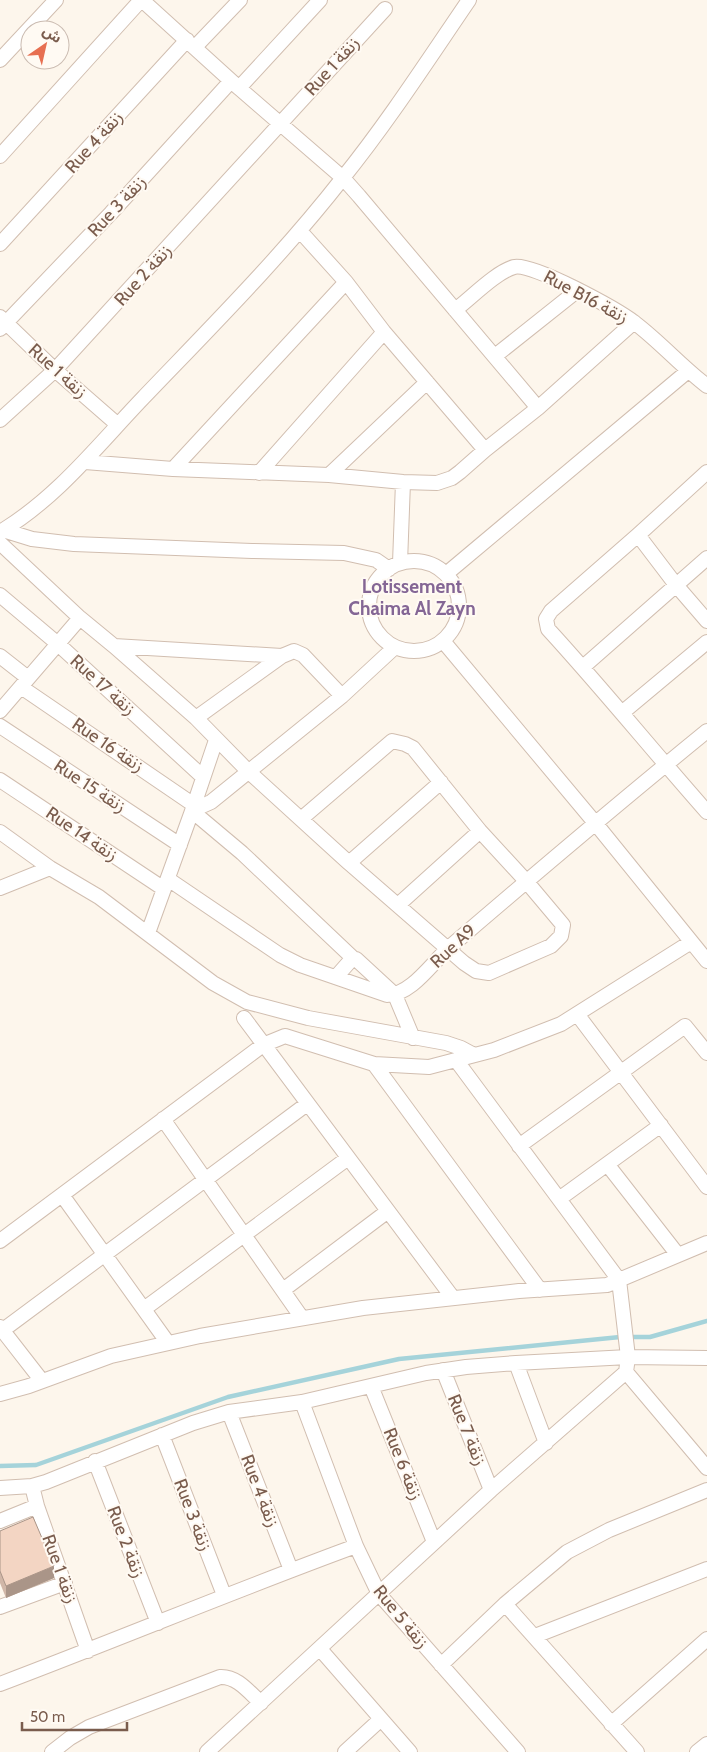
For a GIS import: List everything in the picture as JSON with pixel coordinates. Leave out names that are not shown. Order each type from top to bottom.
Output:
[{"type":"street","points":[[0,60],[56,0]]},
{"type":"street","points":[[191,43],[240,0]]},
{"type":"street","points":[[235,85],[320,0]]},
{"type":"street","points":[[1,535],[42,503],[85,462],[300,230],[343,178],[390,115],[469,0]]},
{"type":"street","points":[[0,156],[148,2],[235,85],[343,178],[538,408]]},
{"type":"street","name":"Rue 1 زنقة","points":[[280,124],[385,9]]},
{"type":"street","name":"Rue 4 زنقة","points":[[0,244],[191,43]]},
{"type":"street","name":"Rue 3 زنقة","points":[[2,323],[235,85]]},
{"type":"street","name":"Rue 2 زنقة","points":[[0,420],[56,370],[280,124]]},
{"type":"street","points":[[300,230],[346,282],[384,332],[485,450]]},
{"type":"street","name":"Rue B16 زنقة","points":[[455,310],[504,271],[517,266],[546,274],[634,322],[707,386]]},
{"type":"street","points":[[173,469],[346,282]]},
{"type":"street","points":[[495,356],[578,290]]},
{"type":"street","points":[[85,462],[173,469],[329,475],[403,482],[437,483],[452,478],[538,408],[634,322]]},
{"type":"street","name":"Rue 1 زنقة","points":[[2,323],[118,425]]},
{"type":"street","points":[[259,473],[384,332]]},
{"type":"street","points":[[446,574],[688,371]]},
{"type":"street","points":[[329,475],[427,382]]},
{"type":"street","points":[[707,472],[548,615],[546,619],[548,629],[623,712],[665,765],[707,812]]},
{"type":"street","points":[[394,566],[403,482]]},
{"type":"street","points":[[1,535],[74,544],[344,553],[394,566]]},
{"type":"street","points":[[1,535],[80,618],[196,718],[248,771],[349,863],[471,967],[482,973],[490,973],[551,946],[562,936],[563,925],[480,831],[413,748],[405,744],[392,741],[301,819]]},
{"type":"street","points":[[638,535],[676,585],[707,621]]},
{"type":"street","points":[[583,667],[707,558]]},
{"type":"street","points":[[412,561],[436,566],[446,574],[455,586],[459,601],[456,623],[453,630],[443,641],[420,651],[396,647],[384,639],[376,629],[370,610],[372,590],[379,578],[394,566],[412,561]]},
{"type":"street","name":"Rue 17 زنقة","points":[[0,595],[58,644],[203,777]]},
{"type":"street","points":[[0,711],[80,618]]},
{"type":"street","points":[[443,641],[706,958]]},
{"type":"street","points":[[623,712],[707,642]]},
{"type":"street","points":[[114,646],[282,656]]},
{"type":"street","points":[[193,808],[211,802],[342,696],[396,647]]},
{"type":"street","points":[[196,718],[282,656],[294,651],[303,654],[342,696]]},
{"type":"street","name":"Rue 16 زنقة","points":[[0,656],[25,683],[193,808],[396,995]]},
{"type":"street","name":"Rue 15 زنقة","points":[[0,726],[180,845]]},
{"type":"street","name":"Rue A9","points":[[396,995],[414,983],[448,949],[526,881],[707,731]]},
{"type":"street","points":[[148,933],[216,740]]},
{"type":"street","name":"Rue 14 زنقة","points":[[0,780],[166,884]]},
{"type":"street","points":[[349,863],[440,782]]},
{"type":"street","points":[[398,905],[480,831]]},
{"type":"street","points":[[0,832],[50,868],[99,897],[213,983],[246,1002],[308,1018],[446,1043],[474,1055]]},
{"type":"street","points":[[0,888],[50,868]]},
{"type":"street","points":[[166,884],[280,955],[387,995],[396,995],[413,1038]]},
{"type":"street","points":[[0,1241],[263,1045],[285,1036],[374,1064],[429,1066],[456,1060],[494,1050],[561,1024],[691,942]]},
{"type":"street","points":[[336,977],[354,958]]},
{"type":"street","points":[[577,1014],[706,1184]]},
{"type":"street","points":[[244,1018],[453,1298]]},
{"type":"street","points":[[519,1146],[685,1026],[707,1053]]},
{"type":"street","points":[[207,1752],[491,1490],[626,1372],[628,1357],[619,1280],[456,1060]]},
{"type":"street","points":[[374,1064],[540,1290]]},
{"type":"street","points":[[42,1381],[2,1328],[308,1104]]},
{"type":"street","points":[[163,1119],[302,1318]]},
{"type":"street","points":[[558,1199],[661,1125]]},
{"type":"street","points":[[144,1309],[348,1158]]},
{"type":"street","points":[[607,1164],[678,1255]]},
{"type":"street","points":[[62,1195],[168,1343]]},
{"type":"street","points":[[283,1290],[388,1211]]},
{"type":"street","points":[[0,1394],[110,1356],[200,1336],[363,1308],[453,1298],[607,1285],[707,1243]]},
{"type":"street","points":[[0,1488],[32,1486],[193,1423],[229,1412],[302,1402],[443,1370],[516,1363],[628,1357],[707,1358]]},
{"type":"street","points":[[516,1363],[546,1443]]},
{"type":"street","name":"Rue 7 زنقة","points":[[443,1370],[491,1490]]},
{"type":"street","points":[[626,1372],[707,1468]]},
{"type":"street","name":"Rue 6 زنقة","points":[[371,1386],[434,1542]]},
{"type":"street","name":"Rue 5 زنقة","points":[[302,1402],[356,1546],[379,1594],[518,1752]]},
{"type":"street","name":"Rue 4 زنقة","points":[[229,1412],[291,1570]]},
{"type":"street","name":"Rue 3 زنقة","points":[[162,1435],[224,1596]]},
{"type":"street","name":"Rue 2 زنقة","points":[[94,1461],[158,1623]]},
{"type":"street","name":"Rue 1 زنقة","points":[[32,1486],[37,1506],[88,1651]]},
{"type":"street","points":[[441,1665],[506,1604],[567,1552],[609,1530],[707,1490]]},
{"type":"street","points":[[0,1521],[37,1506]]},
{"type":"street","points":[[0,1684],[356,1546]]},
{"type":"street","points":[[535,1636],[707,1569]]},
{"type":"street","points":[[0,1607],[65,1583]]},
{"type":"street","points":[[506,1604],[637,1752]]},
{"type":"street","points":[[611,1724],[707,1639]]},
{"type":"street","points":[[320,1648],[410,1752]]},
{"type":"street","points":[[52,1752],[70,1738],[88,1728],[220,1676],[232,1677],[261,1703]]},
{"type":"street","points":[[344,1752],[381,1720]]},
{"type":"street","points":[[697,1752],[707,1744]]},
{"type":"building","points":[[33,1517],[54,1566],[6,1586],[0,1571],[0,1531]]},
{"type":"waterway","points":[[0,1466],[36,1465],[228,1397],[399,1359],[620,1337],[650,1337],[707,1321]]},
{"type":"district","name":"Lotissement Chaima Al Zayn","points":[[412,597]]}]
